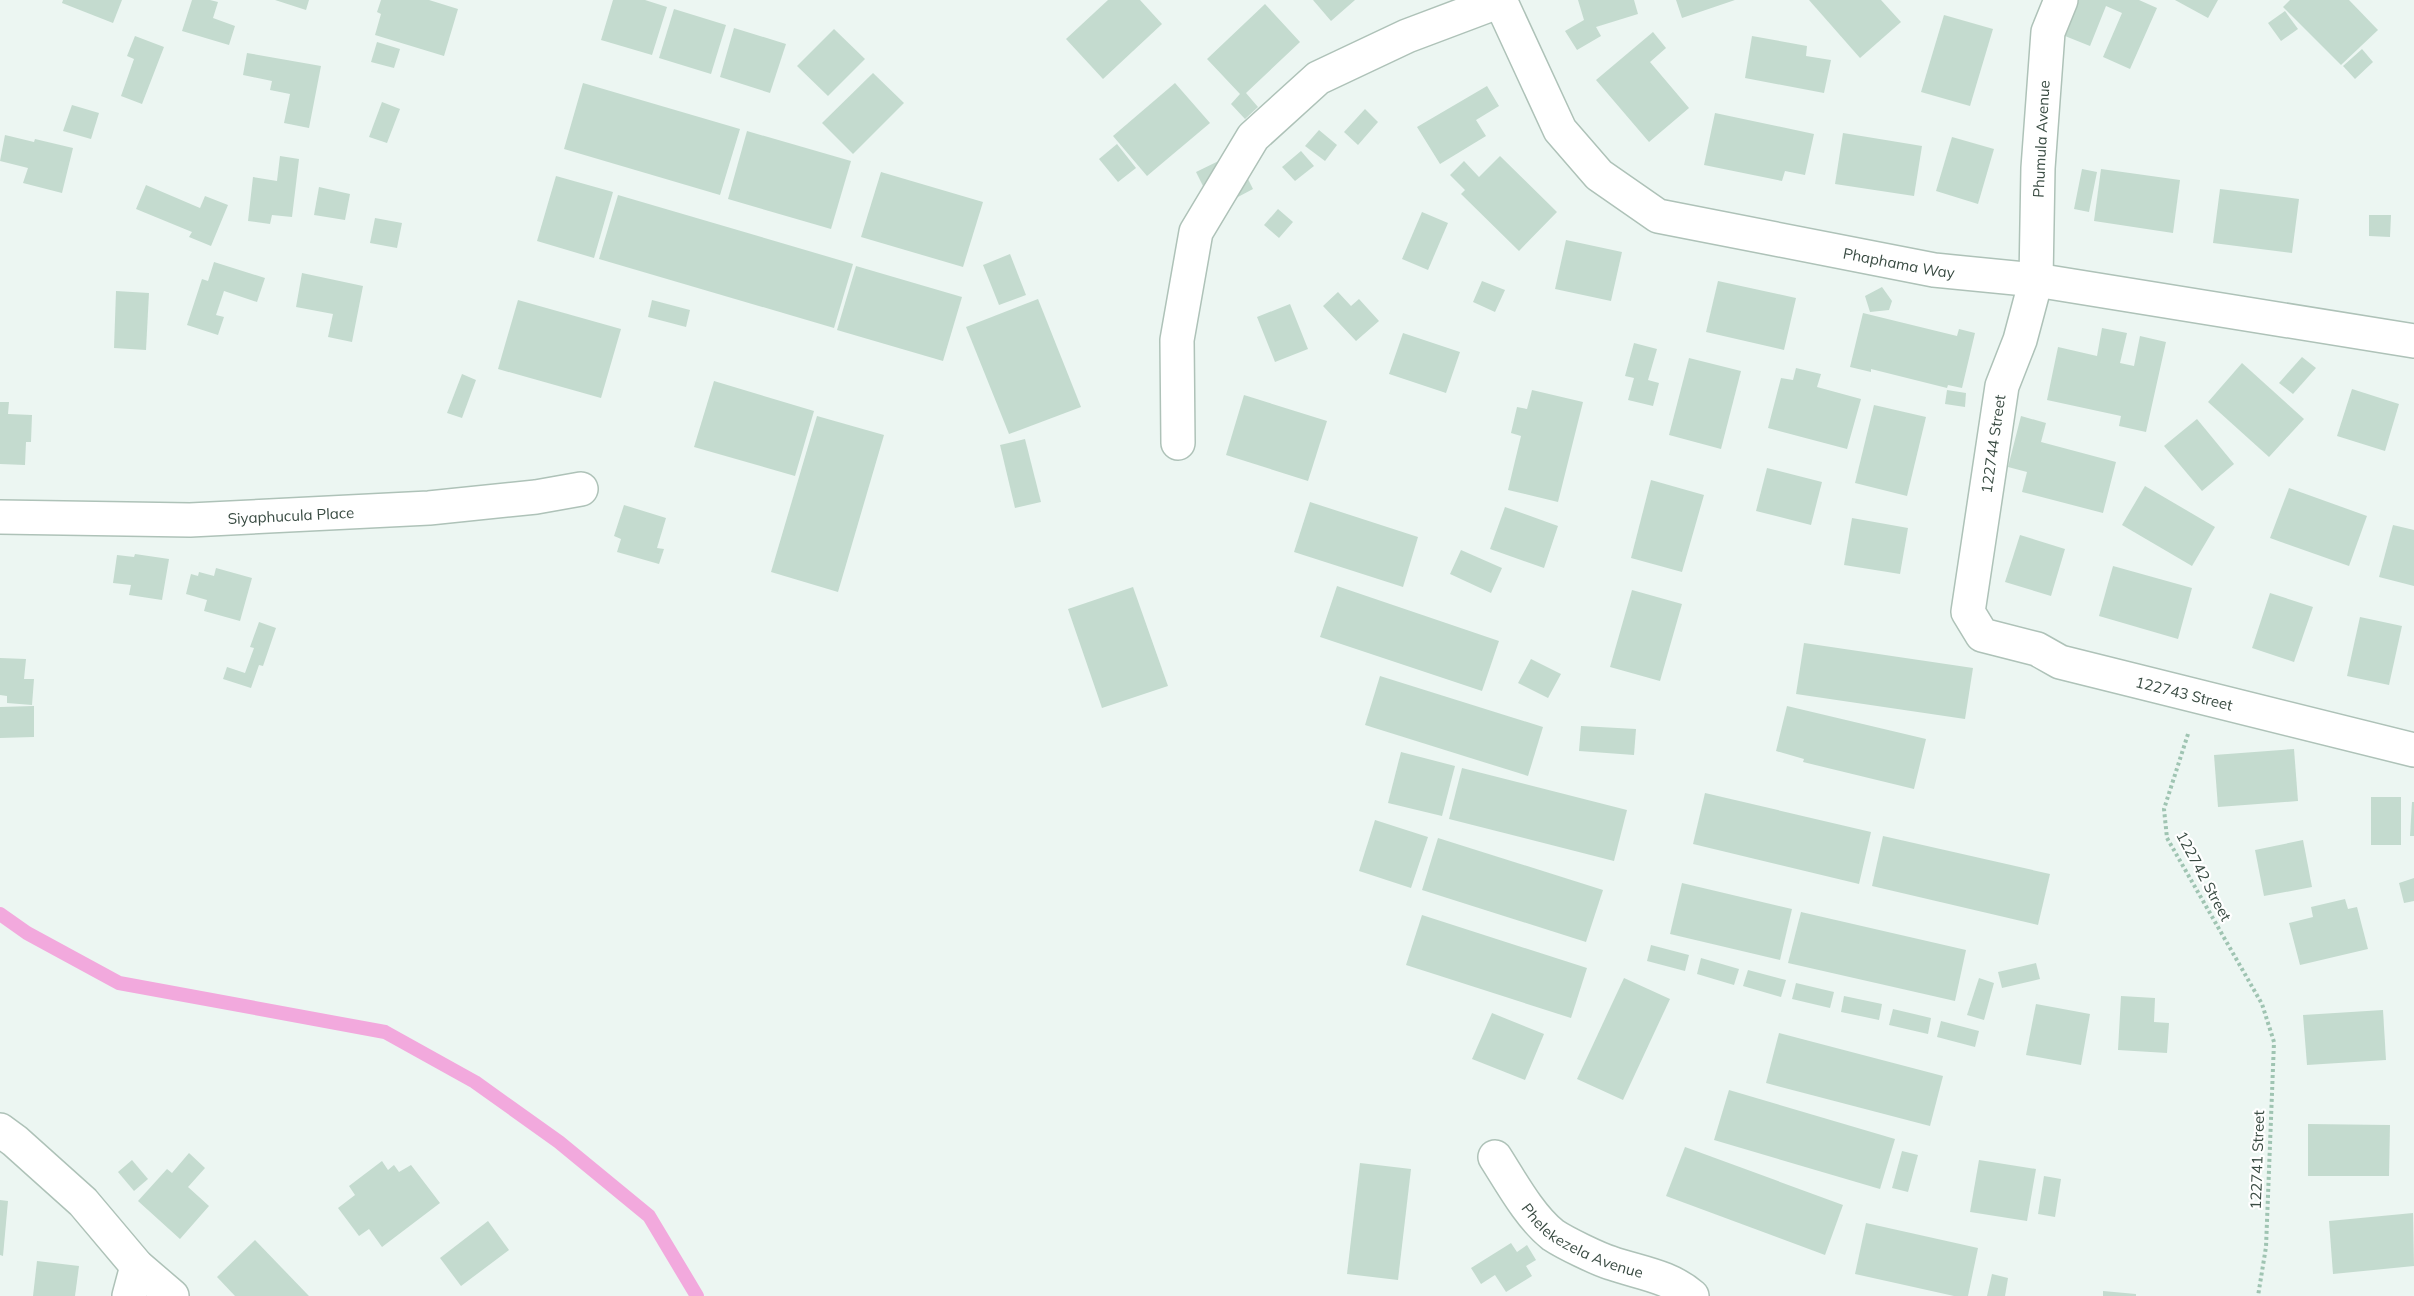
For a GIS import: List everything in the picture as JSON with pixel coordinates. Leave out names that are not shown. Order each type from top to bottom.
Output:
[{"type":"street","name":"Phaphama Way","points":[[1500,0],[1560,130],[1599,175],[1658,216],[1934,270],[2036,280],[2414,341]]},
{"type":"street","points":[[1178,443],[1177,340],[1196,232],[1253,137],[1318,78],[1407,36],[1500,0]]},
{"type":"street","name":"Phumula Avenue","points":[[2036,280],[2038,168],[2048,32],[2061,0]]},
{"type":"street","name":"122744 Street","points":[[1968,612],[2002,386],[2020,340],[2036,280]]},
{"type":"street","name":"Siyaphucula Place","points":[[0,517],[190,520],[429,508],[536,497],[581,489]]},
{"type":"street","name":"122743 Street","points":[[1968,612],[1982,634],[2037,649],[2060,662],[2414,750]]},
{"type":"street","points":[[0,1131],[15,1141],[83,1202],[133,1281],[172,1296]]},
{"type":"street","name":"Phelekezela Avenue","points":[[1495,1157],[1527,1206],[1553,1234],[1610,1263],[1658,1276],[1683,1288],[1692,1296]]},
{"type":"path","name":"122742 Street","points":[[2200,696],[2164,809],[2167,838],[2262,1004],[2270,1025]]},
{"type":"path","name":"122741 Street","points":[[2258,1296],[2266,1247],[2274,1042],[2270,1025]]},
{"type":"building","points":[[63,0],[122,0],[113,23],[62,3]]},
{"type":"building","points":[[192,0],[218,2],[213,18],[235,26],[229,45],[182,31]]},
{"type":"building","points":[[275,0],[309,0],[306,10]]},
{"type":"building","points":[[381,0],[429,0],[458,9],[444,56],[375,35],[381,14],[377,12]]},
{"type":"building","points":[[613,0],[645,0],[667,7],[652,55],[601,40]]},
{"type":"building","points":[[1108,0],[1140,0],[1162,24],[1103,79],[1066,39]]},
{"type":"building","points":[[1313,0],[1355,0],[1331,21]]},
{"type":"building","points":[[1578,0],[1634,0],[1638,14],[1596,27],[1601,36],[1577,50],[1565,31],[1584,20]]},
{"type":"building","points":[[1676,0],[1735,0],[1682,18]]},
{"type":"building","points":[[1809,0],[1881,0],[1901,22],[1860,58]]},
{"type":"building","points":[[2079,0],[2139,0],[2157,8],[2130,69],[2103,57],[2122,13],[2106,6],[2090,46],[2065,36]]},
{"type":"building","points":[[2175,0],[2218,0],[2208,18]]},
{"type":"building","points":[[2290,0],[2349,0],[2378,30],[2341,65],[2283,7]]},
{"type":"building","points":[[1265,4],[1300,42],[1246,93],[1258,107],[1245,119],[1231,104],[1240,94],[1207,59]]},
{"type":"building","points":[[674,9],[726,25],[711,74],[659,58]]},
{"type":"building","points":[[2285,11],[2298,29],[2281,41],[2268,23]]},
{"type":"building","points":[[1944,15],[1993,29],[1970,106],[1921,92]]},
{"type":"building","points":[[734,28],[786,44],[770,93],[720,77]]},
{"type":"building","points":[[834,29],[865,59],[828,96],[797,66]]},
{"type":"building","points":[[1653,32],[1666,48],[1650,62],[1689,108],[1649,142],[1596,80]]},
{"type":"building","points":[[135,36],[164,47],[142,104],[121,96],[134,59],[127,56]]},
{"type":"building","points":[[1752,36],[1807,46],[1806,56],[1831,60],[1824,93],[1745,78]]},
{"type":"building","points":[[377,42],[400,49],[394,68],[371,62]]},
{"type":"building","points":[[2362,49],[2373,62],[2355,79],[2343,66]]},
{"type":"building","points":[[247,53],[321,66],[309,128],[284,123],[290,94],[270,90],[272,81],[243,75]]},
{"type":"building","points":[[873,73],[904,103],[853,154],[822,123]]},
{"type":"building","points":[[583,83],[740,129],[720,195],[564,149]]},
{"type":"building","points":[[1175,83],[1210,123],[1147,176],[1113,136]]},
{"type":"building","points":[[1487,86],[1499,106],[1476,120],[1486,136],[1440,164],[1417,127]]},
{"type":"building","points":[[382,102],[400,109],[387,143],[369,137]]},
{"type":"building","points":[[72,105],[99,113],[91,139],[63,131]]},
{"type":"building","points":[[1365,109],[1378,122],[1358,145],[1344,132]]},
{"type":"building","points":[[1715,113],[1814,134],[1805,175],[1785,171],[1782,181],[1704,165]]},
{"type":"building","points":[[1319,130],[1337,145],[1325,161],[1305,146]]},
{"type":"building","points":[[747,131],[851,161],[831,229],[728,199]]},
{"type":"building","points":[[1843,133],[1922,146],[1914,196],[1835,184]]},
{"type":"building","points":[[5,135],[73,148],[62,193],[23,183],[28,168],[0,161]]},
{"type":"building","points":[[1952,137],[1994,149],[1978,204],[1936,191]]},
{"type":"building","points":[[1117,144],[1136,168],[1118,182],[1099,159]]},
{"type":"building","points":[[1301,151],[1314,166],[1295,181],[1282,167]]},
{"type":"building","points":[[1235,153],[1253,189],[1236,198],[1229,183],[1207,194],[1196,172]]},
{"type":"building","points":[[280,156],[299,159],[292,217],[272,215],[270,224],[248,221],[253,177],[277,181]]},
{"type":"building","points":[[1500,156],[1557,212],[1519,251],[1461,194],[1465,190],[1450,175],[1464,161],[1479,177]]},
{"type":"building","points":[[2082,169],[2097,172],[2089,212],[2074,209]]},
{"type":"building","points":[[2101,169],[2180,180],[2173,233],[2094,221]]},
{"type":"building","points":[[881,172],[983,202],[963,267],[861,237]]},
{"type":"building","points":[[556,176],[613,192],[594,258],[537,241]]},
{"type":"building","points":[[146,185],[200,208],[205,196],[228,205],[211,246],[189,237],[192,232],[136,209]]},
{"type":"building","points":[[319,187],[350,194],[345,220],[314,215]]},
{"type":"building","points":[[2220,189],[2299,199],[2292,253],[2213,243]]},
{"type":"building","points":[[618,195],[853,264],[834,328],[599,259]]},
{"type":"building","points":[[1278,209],[1293,222],[1279,238],[1264,225]]},
{"type":"building","points":[[1422,212],[1448,223],[1428,270],[1402,259]]},
{"type":"building","points":[[2369,215],[2391,215],[2390,237],[2369,236]]},
{"type":"building","points":[[375,218],[402,223],[397,248],[370,243]]},
{"type":"building","points":[[1566,240],[1622,252],[1611,301],[1555,289]]},
{"type":"building","points":[[1010,254],[1026,295],[999,305],[983,265]]},
{"type":"building","points":[[214,262],[265,278],[257,302],[224,291],[216,315],[224,317],[218,335],[187,325],[202,279],[208,281]]},
{"type":"building","points":[[856,266],[962,297],[943,361],[837,330]]},
{"type":"building","points":[[302,273],[363,286],[352,342],[328,337],[333,314],[296,307]]},
{"type":"building","points":[[1482,281],[1505,290],[1495,312],[1473,302]]},
{"type":"building","points":[[1718,281],[1796,298],[1784,350],[1706,332]]},
{"type":"building","points":[[1882,287],[1892,301],[1889,310],[1870,312],[1865,296]]},
{"type":"building","points":[[116,291],[149,293],[146,350],[114,348]]},
{"type":"building","points":[[1338,292],[1351,306],[1359,299],[1379,321],[1356,341],[1323,306]]},
{"type":"building","points":[[1038,299],[1081,407],[1009,434],[966,327]]},
{"type":"building","points":[[518,300],[621,329],[601,398],[498,369]]},
{"type":"building","points":[[652,300],[690,310],[686,327],[648,317]]},
{"type":"building","points":[[1290,304],[1308,349],[1275,362],[1257,317]]},
{"type":"building","points":[[1863,313],[1957,336],[1959,329],[1975,333],[1962,388],[1948,385],[1947,388],[1871,369],[1871,372],[1850,367]]},
{"type":"building","points":[[2102,328],[2127,333],[2120,363],[2134,366],[2140,336],[2166,342],[2146,432],[2119,426],[2121,416],[2047,400],[2058,347],[2097,356]]},
{"type":"building","points":[[1403,333],[1460,352],[1446,393],[1389,374]]},
{"type":"building","points":[[1634,343],[1657,349],[1648,380],[1659,383],[1653,406],[1628,400],[1634,378],[1625,376]]},
{"type":"building","points":[[2302,357],[2316,368],[2293,394],[2279,383]]},
{"type":"building","points":[[1689,358],[1741,371],[1721,449],[1669,435]]},
{"type":"building","points":[[2242,363],[2304,419],[2269,457],[2208,402]]},
{"type":"building","points":[[1796,368],[1821,374],[1817,387],[1861,399],[1847,449],[1768,428],[1781,378],[1793,380]]},
{"type":"building","points":[[462,374],[476,380],[462,418],[447,413]]},
{"type":"building","points":[[714,381],[814,411],[795,476],[694,447]]},
{"type":"building","points":[[2352,389],[2399,404],[2385,451],[2337,436]]},
{"type":"building","points":[[1532,390],[1583,402],[1558,502],[1508,490],[1521,436],[1511,433],[1517,407],[1527,409]]},
{"type":"building","points":[[1947,390],[1966,393],[1965,407],[1945,404]]},
{"type":"building","points":[[1244,395],[1327,421],[1308,481],[1226,455]]},
{"type":"building","points":[[0,402],[9,402],[8,414],[32,415],[31,442],[26,442],[25,465],[0,464]]},
{"type":"building","points":[[1874,405],[1926,417],[1907,496],[1855,483]]},
{"type":"building","points":[[817,416],[884,435],[838,592],[771,572]]},
{"type":"building","points":[[2021,416],[2046,423],[2041,442],[2116,462],[2103,513],[2022,492],[2027,472],[2008,467]]},
{"type":"building","points":[[2197,419],[2234,464],[2202,491],[2164,446]]},
{"type":"building","points":[[1025,439],[1041,502],[1015,508],[1000,445]]},
{"type":"building","points":[[1767,468],[1822,482],[1811,525],[1756,511]]},
{"type":"building","points":[[1651,480],[1704,495],[1682,572],[1631,558]]},
{"type":"building","points":[[2145,486],[2215,527],[2192,566],[2122,525]]},
{"type":"building","points":[[2289,488],[2367,516],[2349,566],[2270,538]]},
{"type":"building","points":[[1310,502],[1418,537],[1403,587],[1294,552]]},
{"type":"building","points":[[624,505],[666,518],[657,548],[664,549],[659,564],[617,552],[621,539],[614,536]]},
{"type":"building","points":[[1505,507],[1558,526],[1544,568],[1490,549]]},
{"type":"building","points":[[1852,518],[1908,528],[1900,574],[1844,565]]},
{"type":"building","points":[[2393,525],[2414,530],[2414,586],[2379,577]]},
{"type":"building","points":[[2020,535],[2065,549],[2051,596],[2005,582]]},
{"type":"building","points":[[1461,550],[1502,568],[1491,593],[1450,574]]},
{"type":"building","points":[[135,554],[169,559],[162,600],[129,595],[131,585],[113,583],[117,555],[134,557]]},
{"type":"building","points":[[2113,566],[2192,588],[2178,639],[2099,616]]},
{"type":"building","points":[[216,568],[252,578],[240,621],[204,611],[207,600],[186,594],[191,574],[198,576],[199,572],[214,576]]},
{"type":"building","points":[[1337,586],[1499,641],[1482,691],[1320,637]]},
{"type":"building","points":[[1133,587],[1168,686],[1102,708],[1068,609]]},
{"type":"building","points":[[1632,590],[1682,604],[1660,681],[1610,667]]},
{"type":"building","points":[[2270,593],[2313,607],[2294,662],[2252,648]]},
{"type":"building","points":[[2360,617],[2402,626],[2389,685],[2347,676]]},
{"type":"building","points":[[259,622],[276,628],[263,666],[259,665],[251,688],[223,679],[227,667],[245,673],[254,648],[250,647]]},
{"type":"building","points":[[1804,643],[1973,668],[1965,719],[1796,694]]},
{"type":"building","points":[[0,658],[26,659],[24,679],[34,679],[32,705],[7,703],[7,696],[0,695]]},
{"type":"building","points":[[1531,659],[1561,674],[1548,698],[1518,683]]},
{"type":"building","points":[[1380,676],[1543,727],[1528,776],[1365,725]]},
{"type":"building","points":[[34,706],[34,737],[0,738],[0,707]]},
{"type":"building","points":[[1787,706],[1926,739],[1914,789],[1803,762],[1804,759],[1776,751]]},
{"type":"building","points":[[1581,726],[1636,729],[1634,755],[1579,751]]},
{"type":"building","points":[[2294,749],[2298,801],[2218,807],[2214,755]]},
{"type":"building","points":[[1401,752],[1455,766],[1442,816],[1388,803]]},
{"type":"building","points":[[1462,768],[1627,810],[1614,861],[1449,819]]},
{"type":"building","points":[[1705,793],[1871,832],[1859,884],[1693,844]]},
{"type":"building","points":[[2371,797],[2401,797],[2401,845],[2371,845]]},
{"type":"building","points":[[2412,802],[2414,802],[2414,836],[2410,836]]},
{"type":"building","points":[[1375,820],[1428,837],[1411,888],[1359,871]]},
{"type":"building","points":[[1883,836],[2050,874],[2038,925],[1872,886]]},
{"type":"building","points":[[1438,838],[1603,890],[1586,942],[1422,890]]},
{"type":"building","points":[[2303,840],[2312,887],[2264,896],[2255,850]]},
{"type":"building","points":[[2414,878],[2414,901],[2404,903],[2399,883]]},
{"type":"building","points":[[1682,883],[1792,909],[1780,960],[1670,934]]},
{"type":"building","points":[[2345,899],[2348,909],[2357,907],[2368,949],[2300,965],[2289,923],[2313,917],[2311,907]]},
{"type":"building","points":[[1801,912],[1966,950],[1955,1001],[1788,963]]},
{"type":"building","points":[[1422,915],[1587,968],[1571,1018],[1406,965]]},
{"type":"building","points":[[1651,945],[1689,955],[1685,971],[1647,961]]},
{"type":"building","points":[[1701,958],[1739,969],[1734,985],[1697,974]]},
{"type":"building","points":[[2036,963],[2040,979],[2002,988],[1998,972]]},
{"type":"building","points":[[1748,970],[1786,980],[1781,997],[1743,986]]},
{"type":"building","points":[[1624,978],[1670,999],[1623,1100],[1577,1079]]},
{"type":"building","points":[[1979,978],[1994,983],[1984,1020],[1967,1015]]},
{"type":"building","points":[[1796,983],[1834,992],[1830,1008],[1792,999]]},
{"type":"building","points":[[1844,996],[1882,1004],[1879,1020],[1841,1012]]},
{"type":"building","points":[[2121,996],[2155,998],[2154,1022],[2169,1023],[2167,1053],[2118,1050]]},
{"type":"building","points":[[2036,1004],[2090,1014],[2081,1065],[2026,1055]]},
{"type":"building","points":[[1893,1009],[1931,1018],[1928,1034],[1889,1025]]},
{"type":"building","points":[[2383,1010],[2386,1060],[2307,1065],[2303,1015]]},
{"type":"building","points":[[1492,1013],[1544,1034],[1525,1080],[1472,1059]]},
{"type":"building","points":[[1941,1021],[1979,1031],[1975,1047],[1937,1037]]},
{"type":"building","points":[[1779,1033],[1943,1076],[1930,1126],[1766,1083]]},
{"type":"building","points":[[1729,1090],[1895,1139],[1880,1189],[1714,1140]]},
{"type":"building","points":[[2308,1124],[2390,1125],[2389,1176],[2308,1176]]},
{"type":"building","points":[[1685,1147],[1843,1205],[1825,1255],[1666,1196]]},
{"type":"building","points":[[1902,1151],[1918,1155],[1908,1192],[1892,1188]]},
{"type":"building","points":[[189,1153],[205,1168],[188,1187],[209,1206],[180,1239],[138,1201],[167,1169],[172,1173]]},
{"type":"building","points":[[132,1160],[148,1179],[134,1191],[118,1172]]},
{"type":"building","points":[[1979,1160],[2036,1169],[2027,1221],[1970,1212]]},
{"type":"building","points":[[382,1161],[388,1170],[394,1165],[399,1172],[411,1165],[440,1203],[382,1247],[369,1229],[359,1236],[338,1208],[355,1195],[349,1186]]},
{"type":"building","points":[[1360,1163],[1411,1169],[1398,1280],[1347,1274]]},
{"type":"building","points":[[2044,1176],[2061,1179],[2055,1217],[2038,1214]]},
{"type":"building","points":[[0,1200],[8,1201],[3,1256],[0,1255]]},
{"type":"building","points":[[2413,1213],[2414,1266],[2333,1274],[2329,1221]]},
{"type":"building","points":[[488,1221],[509,1250],[461,1286],[440,1258]]},
{"type":"building","points":[[1866,1223],[1978,1248],[1968,1296],[1954,1296],[1855,1274]]},
{"type":"building","points":[[255,1240],[309,1296],[235,1296],[217,1277]]},
{"type":"building","points":[[1511,1243],[1517,1252],[1527,1245],[1536,1260],[1526,1266],[1532,1276],[1506,1292],[1495,1275],[1481,1284],[1471,1268]]},
{"type":"building","points":[[37,1261],[79,1266],[75,1296],[33,1296]]},
{"type":"building","points":[[1992,1274],[2008,1278],[2005,1296],[1987,1296]]},
{"type":"building","points":[[2103,1291],[2136,1294],[2136,1296],[2103,1296]]},
{"type":"waterway","points":[[0,914],[27,933],[119,983],[385,1032],[475,1082],[559,1142],[649,1216],[697,1296]]}]
